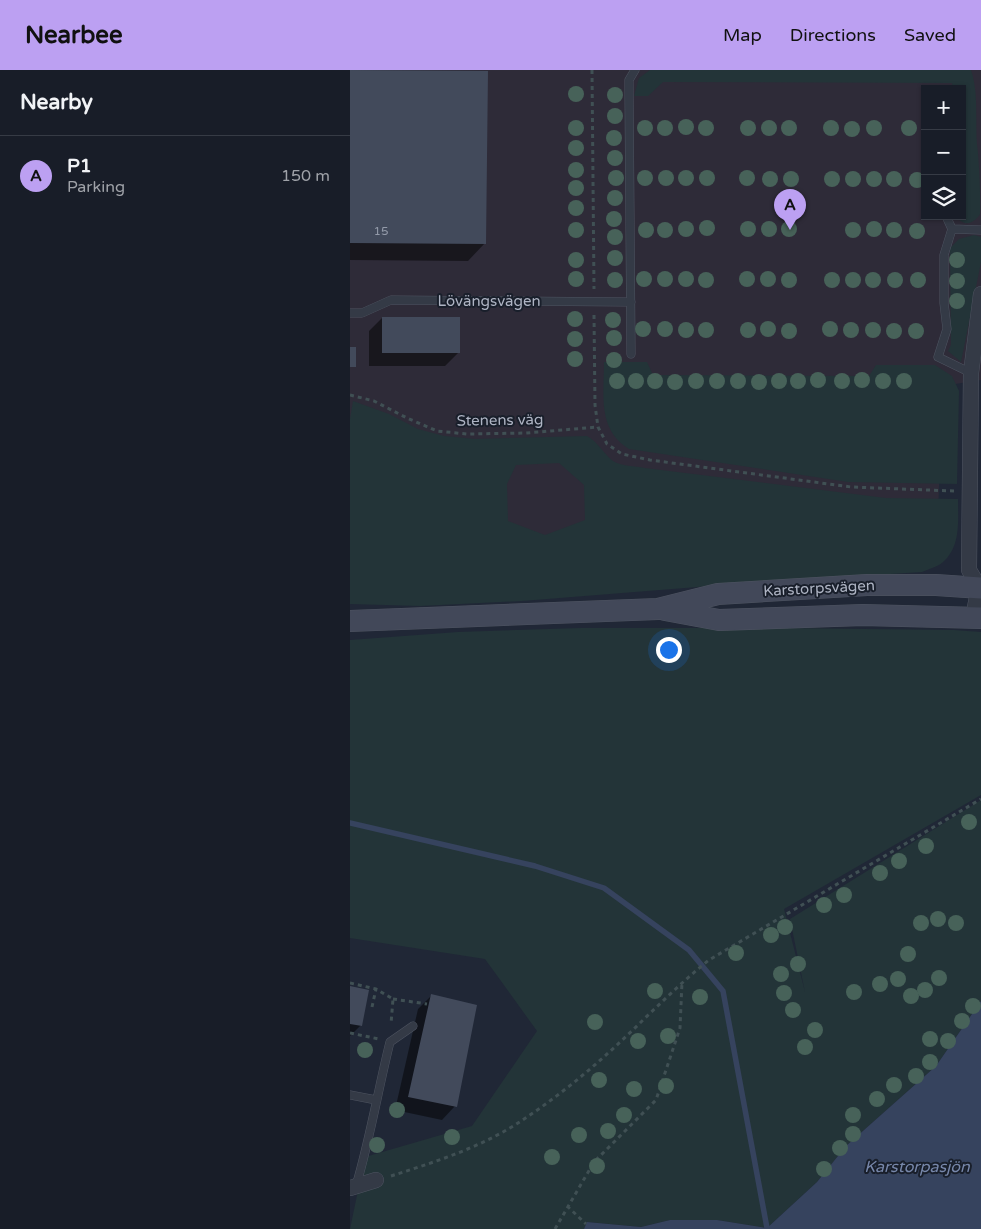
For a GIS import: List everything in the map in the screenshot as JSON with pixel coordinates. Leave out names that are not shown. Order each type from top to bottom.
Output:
[{"type":"main road","name":"Karstorpsvägen","points":[[350,622],[658,609],[718,594],[867,585],[980,587]]},
{"type":"main road","name":"Karstorpsvägen","points":[[658,609],[719,620],[864,616],[977,617]]},
{"type":"street","points":[[977,617],[980,587],[969,570],[971,373],[981,294]]},
{"type":"street","points":[[352,1188],[376,1180]]},
{"type":"lane","points":[[632,354],[628,89],[629,80],[635,70]]},
{"type":"lane","points":[[948,220],[952,229],[944,255],[944,303],[947,329],[938,357],[971,373]]},
{"type":"lane","points":[[952,229],[981,230]]},
{"type":"lane","name":"Lövängsvägen","points":[[350,313],[362,313],[391,300],[631,302]]},
{"type":"lane","points":[[352,1188],[368,1146],[376,1100],[390,1042],[413,1026]]},
{"type":"lane","points":[[350,1095],[376,1100]]},
{"type":"path","points":[[592,70],[595,404],[598,427],[607,444],[622,454],[650,460],[851,487],[954,491]]},
{"type":"path","name":"Stenens väg","points":[[350,395],[374,401],[437,431],[467,434],[598,427]]},
{"type":"path","points":[[376,1180],[432,1162],[476,1145],[520,1123],[597,1063],[682,981],[709,960],[981,800]]},
{"type":"path","points":[[555,1229],[594,1162],[656,1100],[680,1028],[682,981]]},
{"type":"path","points":[[350,984],[376,989],[393,999],[427,1004]]},
{"type":"path","points":[[372,1007],[376,989]]},
{"type":"path","points":[[392,1017],[393,999]]},
{"type":"path","points":[[350,1033],[390,1042]]},
{"type":"path","points":[[568,1206],[586,1224]]},
{"type":"shaded area","points":[[350,70],[981,70],[981,380],[942,386],[937,552],[350,584]]},
{"type":"shaded area","points":[[650,70],[971,70],[976,97],[980,214],[969,223],[960,220],[966,220],[966,85],[952,85],[952,83],[663,82],[648,96],[634,96],[639,78]]},
{"type":"shaded area","points":[[974,235],[981,237],[981,262],[961,362],[948,351],[951,345],[950,248],[959,239]]},
{"type":"shaded area","points":[[604,362],[647,362],[653,375],[869,376],[876,365],[935,365],[952,376],[959,391],[957,484],[848,482],[629,449],[619,441],[607,421],[603,399]]},
{"type":"shaded area","points":[[353,401],[389,414],[418,429],[444,436],[475,439],[587,436],[613,461],[628,466],[886,498],[958,499],[956,541],[949,556],[943,562],[922,572],[735,584],[522,601],[420,606],[350,604],[350,419]],"holes":[[[559,463],[584,485],[585,520],[545,535],[508,521],[507,484],[516,465]]]},
{"type":"shaded area","points":[[581,628],[779,628],[981,632],[981,795],[784,909],[805,992],[790,919],[981,800],[981,1001],[936,1066],[846,1146],[817,1182],[767,1228],[717,1220],[670,1220],[641,1227],[588,1222],[584,1229],[350,1229],[365,1157],[472,1126],[537,1031],[485,959],[350,938],[350,640],[458,632]]},
{"type":"water","name":"Karstorpasjön","points":[[981,1001],[981,1229],[584,1229],[587,1222],[641,1227],[670,1220],[717,1220],[767,1228],[817,1182],[846,1146],[936,1066]]},
{"type":"building","points":[[350,70],[488,71],[486,244],[350,243]]},
{"type":"building","points":[[382,317],[460,317],[460,353],[382,353]]},
{"type":"building","points":[[350,347],[356,347],[356,367],[350,367]]},
{"type":"building","points":[[350,986],[369,990],[362,1026],[350,1024]]},
{"type":"building","points":[[431,994],[477,1005],[457,1107],[408,1097]]},
{"type":"waterway","points":[[350,823],[535,866],[604,888],[689,950],[723,991],[767,1228]]},
{"type":"place","name":"P1","points":[[790,230]]}]
